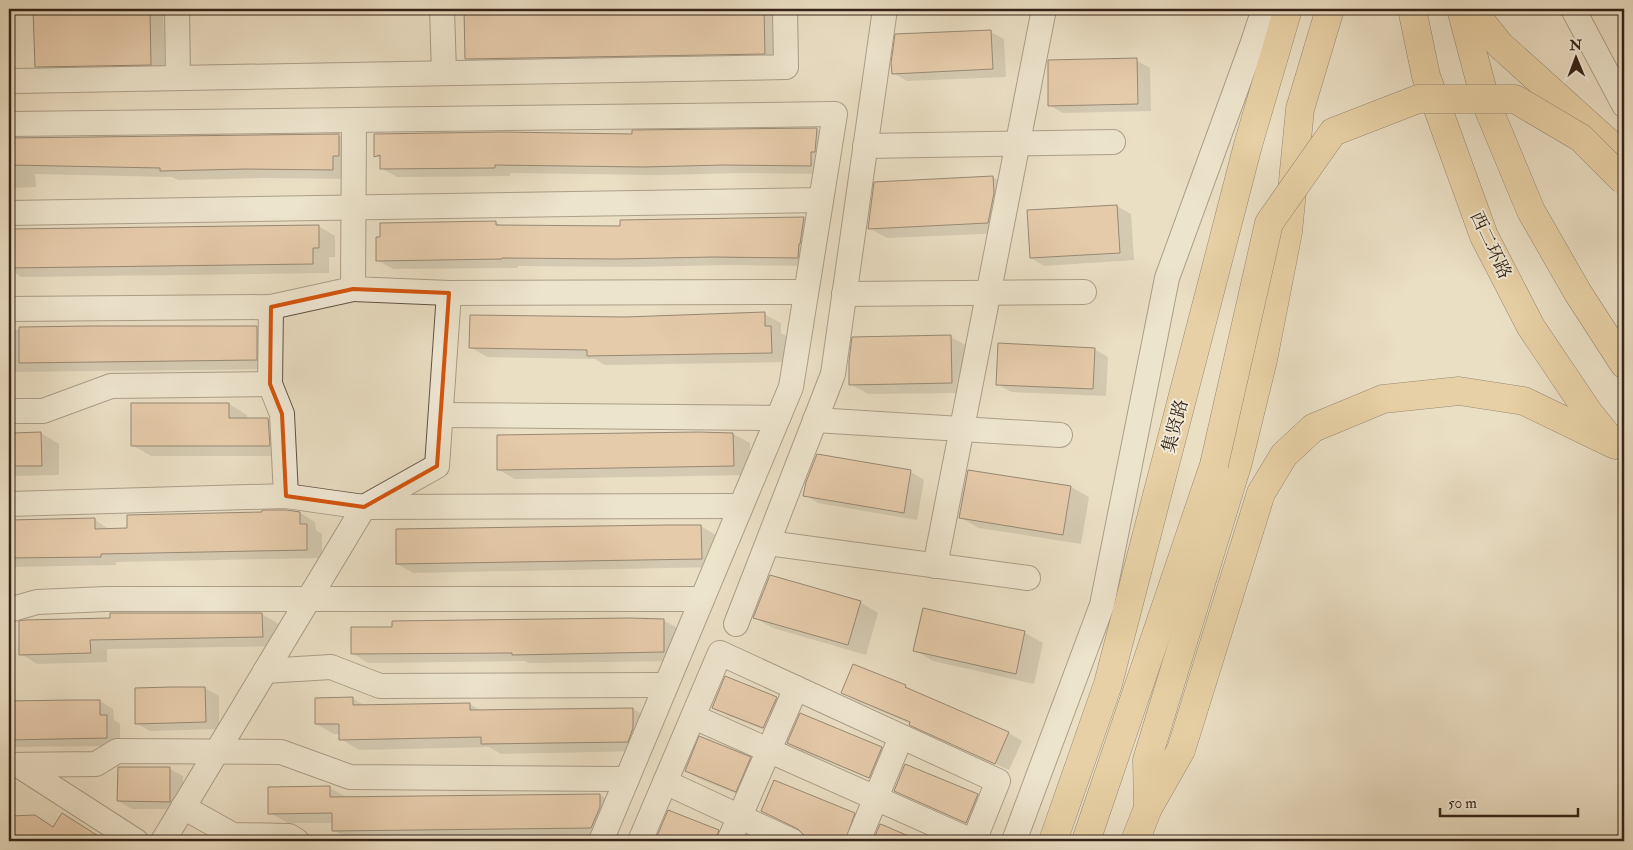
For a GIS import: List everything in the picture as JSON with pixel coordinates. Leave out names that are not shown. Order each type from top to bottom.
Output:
[{"type":"highway","name":"集贤路","points":[[1053,841],[1108,684],[1248,145],[1288,9]]},
{"type":"highway","points":[[1086,841],[1263,360],[1288,232],[1300,109],[1330,9]]},
{"type":"highway","name":"西二环路","points":[[1412,9],[1426,76],[1484,236],[1531,327],[1589,413],[1620,450]]},
{"type":"highway","points":[[1461,9],[1486,103],[1531,211],[1578,293],[1624,364]]},
{"type":"highway","points":[[1471,9],[1500,45],[1622,155],[1624,159]]},
{"type":"highway","points":[[1148,808],[1147,760],[1226,464],[1269,223],[1332,132],[1418,99],[1515,99],[1581,138],[1624,181]]},
{"type":"highway","points":[[1135,841],[1148,808],[1181,750],[1261,493],[1284,455],[1313,428],[1383,399],[1459,391],[1524,401],[1620,450]]},
{"type":"street","points":[[177,9],[178,78]]},
{"type":"street","points":[[442,9],[444,73]]},
{"type":"street","points":[[9,79],[15,81],[786,67],[785,9]]},
{"type":"street","points":[[736,624],[833,374],[885,9]]},
{"type":"street","points":[[934,566],[1044,9]]},
{"type":"street","points":[[1014,841],[1102,605],[1168,278],[1264,9]]},
{"type":"street","points":[[1573,9],[1624,105]]},
{"type":"street","points":[[9,124],[834,114],[790,388],[601,841]]},
{"type":"street","points":[[353,289],[354,120]]},
{"type":"street","points":[[865,146],[1113,142]]},
{"type":"street","points":[[9,213],[821,200]]},
{"type":"street","points":[[9,308],[271,307],[353,289],[449,294],[806,292]]},
{"type":"street","points":[[844,294],[1084,292]]},
{"type":"street","points":[[163,841],[364,507],[437,466],[449,294]]},
{"type":"street","points":[[271,307],[270,384],[282,414],[286,496]]},
{"type":"street","points":[[9,411],[43,411],[111,386],[270,384]]},
{"type":"street","points":[[441,415],[778,418]]},
{"type":"street","points":[[816,420],[1060,435]]},
{"type":"street","points":[[9,504],[286,496],[364,507],[741,506]]},
{"type":"street","points":[[768,543],[1028,578]]},
{"type":"street","points":[[9,610],[37,602],[106,599],[702,599]]},
{"type":"street","points":[[640,841],[720,653],[998,781],[973,841],[694,717]]},
{"type":"street","points":[[265,671],[331,667],[380,686],[666,685]]},
{"type":"street","points":[[729,841],[796,688]]},
{"type":"street","points":[[858,841],[902,737]]},
{"type":"street","points":[[13,765],[96,764],[117,751],[281,752],[350,777],[627,779]]},
{"type":"street","points":[[13,765],[136,841]]},
{"type":"street","points":[[665,782],[792,841]]},
{"type":"street","points":[[183,808],[233,834],[290,836],[297,841]]},
{"type":"highlighted area","points":[[353,289],[449,293],[437,466],[364,507],[286,496],[282,414],[270,384],[271,307]]},
{"type":"building","points":[[33,9],[150,9],[151,65],[35,67]]},
{"type":"building","points":[[464,9],[764,9],[765,54],[465,59]]},
{"type":"building","points":[[991,30],[993,69],[892,74],[891,63],[895,34]]},
{"type":"building","points":[[1137,58],[1138,104],[1048,106],[1048,60]]},
{"type":"building","points":[[817,128],[815,152],[811,152],[811,166],[724,165],[643,167],[495,165],[495,168],[380,169],[380,155],[374,157],[374,134],[501,132],[632,134],[632,130]]},
{"type":"building","points":[[339,134],[339,156],[333,156],[333,170],[246,169],[160,171],[160,168],[9,165],[9,138]]},
{"type":"building","points":[[993,176],[994,193],[988,223],[868,229],[874,182]]},
{"type":"building","points":[[1117,205],[1120,253],[1030,258],[1027,210]]},
{"type":"building","points":[[804,217],[798,258],[502,258],[376,261],[376,237],[380,237],[380,223],[496,221],[496,225],[620,226],[620,220]]},
{"type":"building","points":[[319,225],[319,248],[313,248],[313,264],[9,268],[9,229]]},
{"type":"building","points":[[765,312],[765,326],[771,326],[772,353],[587,356],[587,350],[469,348],[470,315],[625,317]]},
{"type":"building","points":[[257,326],[257,360],[19,363],[19,327]]},
{"type":"building","points":[[951,335],[952,383],[849,385],[852,337]]},
{"type":"building","points":[[998,343],[1095,348],[1093,389],[996,385]]},
{"type":"building","points":[[131,403],[229,403],[229,418],[268,418],[270,446],[131,446]]},
{"type":"building","points":[[41,432],[42,466],[9,466],[9,445],[14,445],[13,433]]},
{"type":"building","points":[[733,433],[734,466],[497,470],[497,435]]},
{"type":"building","points":[[817,454],[911,470],[904,513],[803,496],[806,482]]},
{"type":"building","points":[[968,470],[1071,486],[1063,535],[959,518]]},
{"type":"building","points":[[262,510],[300,512],[300,524],[307,524],[307,550],[101,554],[101,557],[9,558],[9,520],[95,518],[95,529],[127,528],[127,515],[262,512]]},
{"type":"building","points":[[701,525],[702,559],[396,564],[396,529]]},
{"type":"building","points":[[770,575],[861,601],[848,645],[753,618]]},
{"type":"building","points":[[923,608],[1025,631],[1016,674],[913,651]]},
{"type":"building","points":[[110,613],[262,613],[263,637],[90,640],[91,653],[19,655],[19,621],[110,618]]},
{"type":"building","points":[[664,619],[664,652],[512,655],[512,653],[351,654],[351,627],[392,627],[392,621]]},
{"type":"building","points":[[853,664],[906,685],[905,687],[1009,732],[995,764],[909,725],[910,722],[841,693]]},
{"type":"building","points":[[725,676],[777,697],[763,728],[712,708]]},
{"type":"building","points":[[205,687],[206,722],[135,724],[135,688]]},
{"type":"building","points":[[353,697],[353,705],[470,703],[470,710],[633,708],[633,728],[628,742],[481,744],[481,737],[339,740],[339,724],[315,724],[315,698]]},
{"type":"building","points":[[100,700],[100,715],[107,715],[107,738],[9,740],[9,701]]},
{"type":"building","points":[[800,713],[882,747],[869,778],[787,743]]},
{"type":"building","points":[[699,736],[751,757],[736,792],[685,771]]},
{"type":"building","points":[[905,764],[978,794],[966,823],[894,791]]},
{"type":"building","points":[[118,767],[170,767],[170,802],[117,801]]},
{"type":"building","points":[[774,780],[855,813],[845,841],[806,841],[798,829],[761,811]]},
{"type":"building","points":[[330,786],[330,797],[600,794],[600,807],[591,828],[332,831],[332,813],[268,814],[268,787]]},
{"type":"building","points":[[668,810],[719,830],[715,841],[655,841]]},
{"type":"building","points":[[62,813],[106,841],[9,841],[9,816],[35,815],[53,827]]},
{"type":"building","points":[[880,824],[883,825],[920,841],[873,841]]}]
